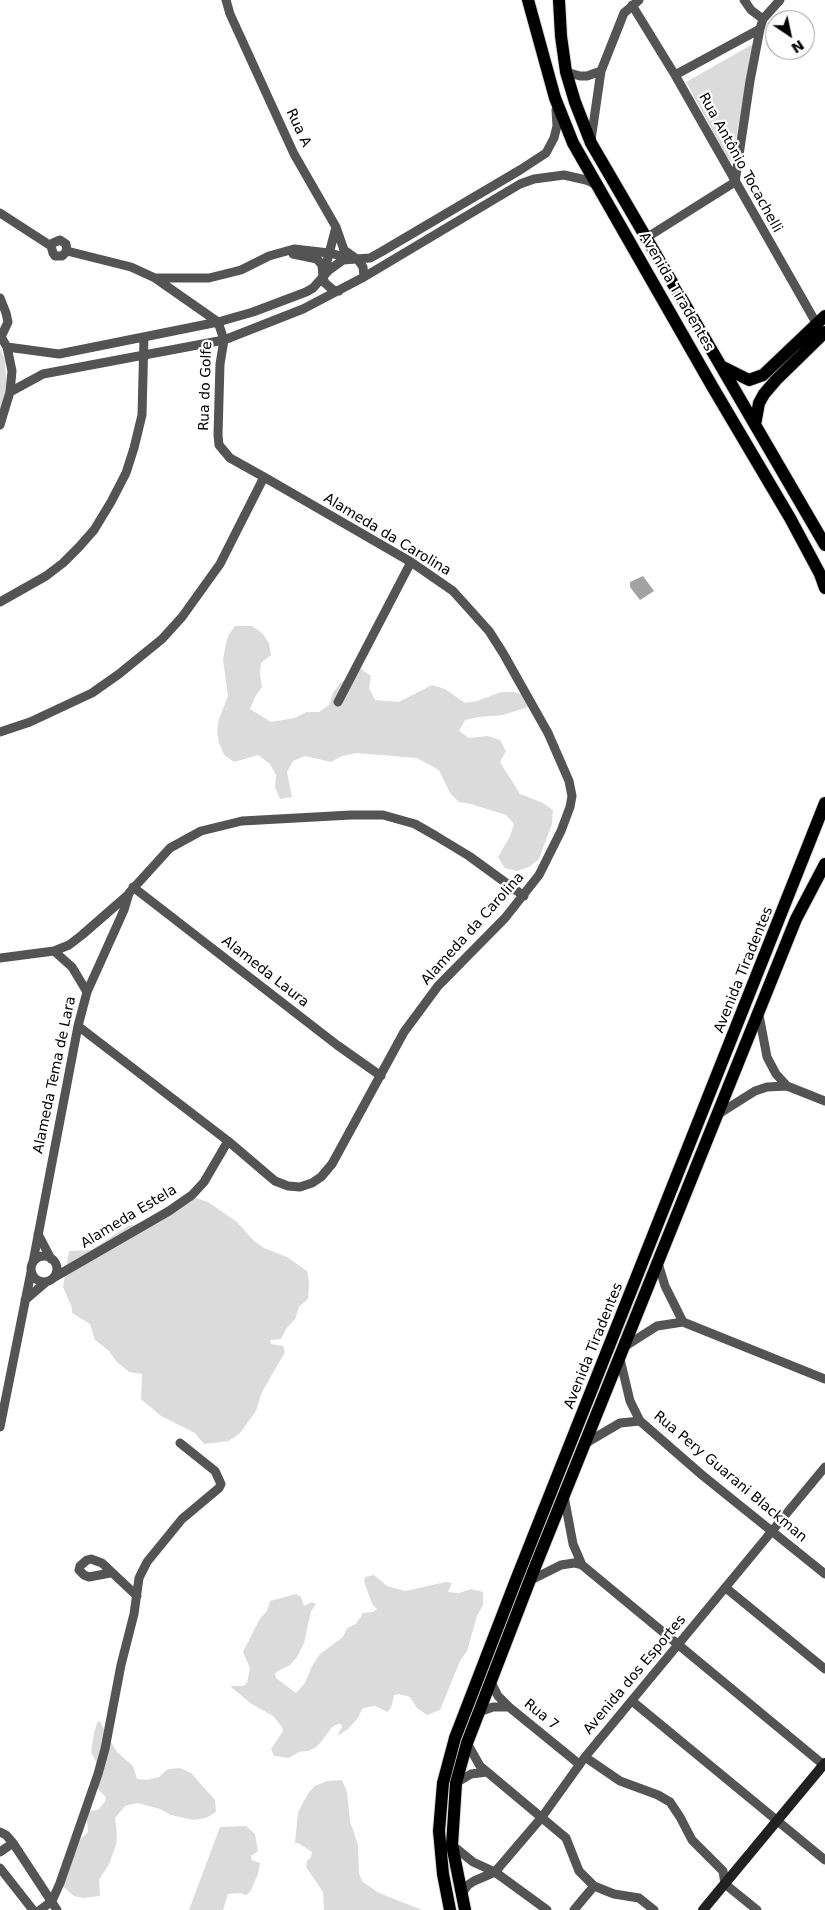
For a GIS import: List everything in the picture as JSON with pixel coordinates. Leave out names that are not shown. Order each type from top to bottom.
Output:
[{"type":"main road","name":"Avenida Tiradentes","points":[[528,0],[555,98],[573,142],[790,518],[820,574],[825,588]]},
{"type":"main road","name":"Avenida Tiradentes","points":[[559,0],[566,72],[591,143],[825,545]]},
{"type":"main road","points":[[750,380],[764,375],[822,327]]},
{"type":"main road","points":[[759,403],[776,380],[822,327]]},
{"type":"main road","points":[[721,366],[750,380],[758,393],[759,403],[755,425]]},
{"type":"main road","name":"Avenida Tiradentes","points":[[450,1910],[443,1874],[439,1831],[443,1783],[455,1738],[825,802]]},
{"type":"main road","name":"Avenida Tiradentes","points":[[465,1910],[452,1845],[456,1783],[467,1743],[529,1580],[586,1444],[796,919],[825,864]]},
{"type":"street","name":"Rua A","points":[[226,0],[230,14],[294,154],[336,227],[344,250],[358,260]]},
{"type":"street","points":[[744,0],[751,10],[763,19]]},
{"type":"street","points":[[646,238],[735,182],[760,29],[763,19],[780,0]]},
{"type":"street","points":[[591,143],[601,71],[624,13],[636,3]]},
{"type":"street","name":"Rua Antônio Tocachelli","points":[[636,3],[735,182],[822,327]]},
{"type":"street","points":[[675,75],[760,29]]},
{"type":"street","points":[[566,72],[587,76],[601,71]]},
{"type":"street","points":[[7,347],[59,354],[218,322],[252,312],[306,292],[323,278],[329,270],[344,260],[370,258],[546,153],[554,138],[557,126],[555,98]]},
{"type":"street","points":[[520,170],[526,181]]},
{"type":"street","points":[[10,392],[43,374],[224,340],[303,309],[364,277],[526,181],[564,175],[586,180],[597,185]]},
{"type":"street","name":"Rua do Golfe","points":[[0,213],[51,246],[60,240],[66,244],[67,251],[131,267],[155,278],[218,322],[224,340],[220,364],[219,445],[230,458],[264,477]]},
{"type":"street","points":[[323,278],[336,227]]},
{"type":"street","points":[[155,278],[209,278],[241,270],[269,256],[294,249],[329,253],[358,260],[363,267],[364,277]]},
{"type":"street","points":[[285,252],[317,259],[322,266],[323,278],[329,287],[339,291]]},
{"type":"street","points":[[0,298],[8,322],[0,336],[7,347],[12,371],[10,392],[0,425]]},
{"type":"street","points":[[0,602],[46,576],[63,563],[94,530],[111,502],[126,473],[142,415],[142,356],[144,337]]},
{"type":"street","points":[[0,732],[37,718],[92,693],[134,663],[162,639],[200,594],[220,564],[264,477]]},
{"type":"street","name":"Alameda da Carolina","points":[[78,1026],[228,1141],[275,1180],[288,1186],[300,1187],[312,1183],[321,1177],[332,1164],[404,1032],[438,986],[505,918],[539,875],[561,831],[570,807],[572,796],[569,781],[548,732],[489,631],[453,590],[411,562],[264,477]]},
{"type":"street","points":[[338,702],[411,562]]},
{"type":"street","name":"Alameda Tema de Lara","points":[[0,1427],[32,1272],[78,1026],[87,992],[131,890],[170,848],[201,831],[217,825],[242,821],[383,815],[415,824],[469,856],[524,896]]},
{"type":"street","points":[[0,958],[54,952],[70,945],[131,890]]},
{"type":"street","name":"Alameda Laura","points":[[131,890],[381,1076]]},
{"type":"street","points":[[54,952],[72,967],[87,992]]},
{"type":"street","points":[[758,1013],[767,1057],[773,1070],[787,1086]]},
{"type":"street","points":[[717,1115],[755,1091],[767,1087],[787,1086],[825,1101]]},
{"type":"street","name":"Alameda Estela","points":[[49,1280],[192,1195],[204,1182],[228,1141]]},
{"type":"street","points":[[25,1300],[56,1274],[53,1261],[38,1234]]},
{"type":"street","points":[[33,1262],[41,1257],[53,1261]]},
{"type":"street","name":"Alameda Estela","points":[[53,1261],[76,1265]]},
{"type":"street","points":[[658,1263],[665,1286],[683,1322]]},
{"type":"street","points":[[32,1272],[37,1280],[49,1280]]},
{"type":"street","points":[[622,1353],[657,1326],[683,1322],[825,1379]]},
{"type":"street","name":"Rua Pery Guarani Blackman","points":[[622,1353],[630,1402],[640,1421],[702,1475],[825,1574]]},
{"type":"street","name":"Rua Pery Guarani Blackman","points":[[586,1444],[620,1423],[640,1421]]},
{"type":"street","points":[[40,1910],[52,1901],[98,1774],[137,1596],[139,1578],[147,1562],[182,1519],[219,1488],[221,1484],[215,1471],[180,1443]]},
{"type":"street","name":"Avenida dos Esportes","points":[[462,1893],[474,1881],[495,1872],[542,1817],[582,1760],[823,1473]]},
{"type":"street","points":[[564,1495],[573,1544],[582,1565]]},
{"type":"street","points":[[529,1580],[561,1565],[574,1563],[582,1565],[824,1765],[703,1910]]},
{"type":"street","points":[[110,1573],[137,1596]]},
{"type":"street","points":[[726,1588],[825,1669]]},
{"type":"street","name":"Rua 7","points":[[491,1682],[498,1696],[509,1707],[582,1760],[620,1781],[658,1794],[670,1802],[692,1840],[723,1871],[725,1884]]},
{"type":"street","points":[[632,1702],[825,1860]]},
{"type":"street","points":[[479,1712],[493,1707],[509,1707]]},
{"type":"street","points":[[467,1743],[475,1759],[487,1772],[566,1838],[579,1870],[594,1886],[614,1894],[639,1898],[654,1910]]},
{"type":"street","points":[[456,1783],[471,1774],[487,1772]]},
{"type":"street","points":[[0,1832],[13,1843],[57,1910]]},
{"type":"street","points":[[0,1852],[13,1843]]},
{"type":"street","points":[[452,1845],[473,1862],[495,1872],[547,1910]]},
{"type":"street","points":[[0,1868],[33,1910]]},
{"type":"street","points":[[725,1884],[757,1910]]},
{"type":"street","points":[[574,1910],[594,1886]]},
{"type":"shaded area","points":[[753,44],[732,161],[728,159],[686,82]]},
{"type":"shaded area","points":[[0,348],[5,361],[7,391],[0,416]]},
{"type":"shaded area","points":[[643,576],[654,591],[640,600],[630,587],[630,582]]},
{"type":"shaded area","points":[[235,626],[252,626],[262,633],[269,643],[271,655],[261,663],[262,687],[250,709],[271,722],[295,718],[306,712],[319,712],[329,705],[333,693],[340,683],[361,669],[371,676],[369,688],[375,700],[399,702],[432,685],[445,689],[465,703],[477,701],[501,692],[514,692],[525,695],[528,707],[503,715],[465,720],[459,731],[469,738],[488,736],[500,740],[506,751],[500,762],[520,794],[543,803],[553,810],[552,824],[539,859],[529,867],[517,871],[505,868],[498,857],[510,836],[514,824],[506,815],[459,802],[450,793],[439,770],[417,758],[356,753],[342,756],[331,762],[305,756],[293,761],[287,772],[292,797],[280,799],[275,787],[276,775],[270,764],[258,755],[234,762],[224,755],[219,743],[217,731],[219,719],[228,696],[223,660],[228,636]]},
{"type":"shaded area","points":[[196,1198],[208,1202],[237,1222],[254,1241],[264,1248],[287,1257],[307,1271],[309,1282],[308,1299],[299,1307],[295,1319],[286,1329],[281,1339],[270,1340],[271,1344],[283,1346],[285,1352],[262,1392],[256,1411],[240,1433],[229,1441],[204,1444],[195,1433],[161,1416],[141,1399],[142,1374],[129,1372],[117,1362],[108,1350],[95,1340],[90,1324],[72,1313],[72,1308],[63,1287],[69,1251],[91,1250],[128,1226],[151,1222]]},
{"type":"shaded area","points":[[374,1575],[387,1586],[405,1591],[446,1582],[452,1583],[448,1592],[459,1593],[471,1589],[483,1592],[483,1605],[477,1616],[467,1651],[460,1661],[440,1710],[427,1715],[417,1708],[410,1697],[399,1694],[394,1695],[388,1712],[375,1706],[363,1708],[357,1719],[348,1729],[337,1736],[342,1727],[341,1724],[332,1727],[315,1748],[299,1752],[289,1758],[274,1756],[271,1749],[283,1731],[282,1727],[273,1716],[250,1703],[230,1686],[243,1686],[247,1683],[250,1668],[243,1652],[259,1620],[267,1611],[270,1601],[296,1594],[301,1597],[304,1606],[312,1602],[316,1604],[311,1611],[304,1643],[297,1657],[290,1665],[275,1674],[276,1678],[296,1693],[305,1683],[312,1666],[320,1654],[343,1637],[347,1628],[356,1624],[363,1613],[373,1612],[377,1609],[372,1604],[364,1581],[365,1577]]},
{"type":"shaded area","points":[[100,1721],[117,1752],[133,1766],[137,1779],[147,1780],[159,1777],[168,1769],[180,1768],[191,1773],[215,1800],[216,1812],[206,1818],[194,1820],[171,1815],[160,1809],[137,1803],[125,1806],[115,1818],[116,1845],[109,1864],[99,1880],[100,1896],[83,1898],[74,1896],[61,1885],[76,1844],[88,1832],[86,1809],[92,1811],[99,1809],[106,1800],[105,1796],[96,1787],[98,1766],[91,1752],[94,1733],[97,1723]]},
{"type":"shaded area","points":[[342,1780],[347,1792],[350,1821],[358,1845],[359,1874],[363,1882],[379,1893],[422,1910],[324,1910],[323,1892],[306,1867],[312,1852],[295,1843],[298,1812],[309,1792],[315,1786],[327,1781]]},
{"type":"shaded area","points":[[246,1826],[255,1834],[258,1851],[251,1856],[252,1860],[260,1863],[258,1874],[250,1892],[246,1895],[240,1893],[228,1894],[223,1910],[189,1910],[220,1827]]}]
